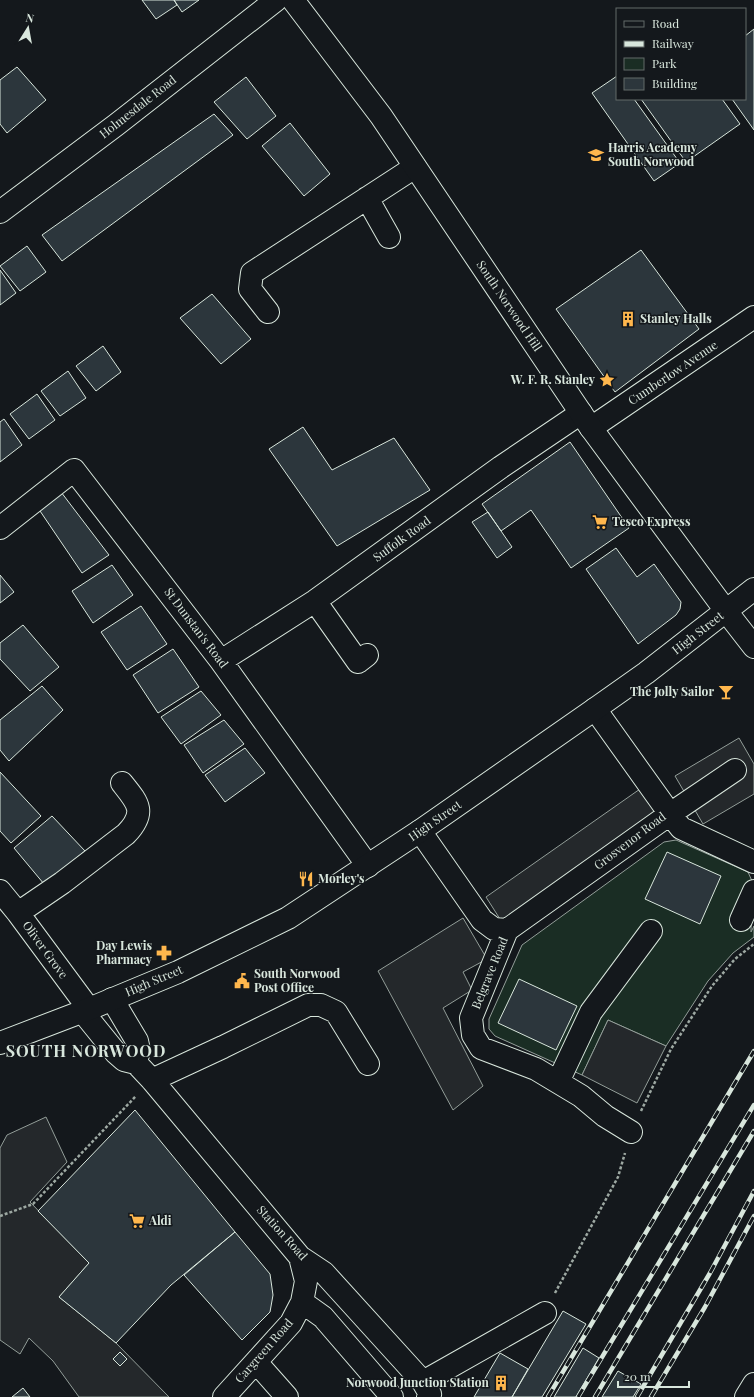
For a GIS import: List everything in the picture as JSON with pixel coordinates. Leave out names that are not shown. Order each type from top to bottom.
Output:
[{"type":"street","name":"Holmesdale Road","points":[[0,212],[116,125],[276,0]]},
{"type":"street","name":"South Norwood Hill","points":[[293,0],[381,116],[586,421],[754,647]]},
{"type":"street","points":[[268,312],[250,289],[252,273],[415,167]]},
{"type":"street","points":[[367,198],[389,237]]},
{"type":"street","name":"Cumberlow Avenue","points":[[586,421],[754,318]]},
{"type":"street","name":"Suffolk Road","points":[[221,661],[315,601],[495,472],[586,421]]},
{"type":"street","name":"St Dunstan's Road","points":[[0,528],[74,470],[221,661],[368,866]]},
{"type":"street","name":"High Street","points":[[0,1043],[86,1010],[178,972],[288,918],[420,831],[595,709],[646,673],[754,590]]},
{"type":"street","points":[[315,601],[358,662],[367,655]]},
{"type":"street","name":"Grosvenor Road","points":[[507,930],[670,814],[595,709]]},
{"type":"street","points":[[735,770],[670,814],[681,828],[754,862]]},
{"type":"street","points":[[18,913],[62,883],[126,834],[133,826],[138,817],[137,802],[122,783]]},
{"type":"street","name":"Belgrave Road","points":[[420,831],[482,920],[494,929],[507,930],[471,1018],[473,1035],[481,1048],[536,1069],[580,1096],[605,1116],[631,1132]]},
{"type":"street","name":"Oliver Grove","points":[[0,891],[18,913],[86,1010]]},
{"type":"street","points":[[741,920],[754,891]]},
{"type":"street","points":[[558,1082],[591,1012],[651,931]]},
{"type":"street","points":[[112,999],[137,1041],[139,1050],[136,1063]]},
{"type":"street","points":[[152,1080],[223,1047],[308,1004],[321,1005],[336,1012],[368,1064]]},
{"type":"street","name":"Station Road","points":[[86,1010],[116,1053],[124,1060],[136,1063],[152,1080],[300,1257],[324,1273],[426,1389]]},
{"type":"street","name":"Cargreen Road","points":[[224,1397],[291,1323],[302,1302],[306,1281],[300,1257]]},
{"type":"street","points":[[302,1302],[324,1317],[392,1397]]},
{"type":"street","points":[[426,1389],[545,1313]]},
{"type":"street","points":[[256,1362],[287,1397]]},
{"type":"street","points":[[746,1397],[754,1384]]},
{"type":"path","points":[[0,1216],[33,1204],[152,1080]]},
{"type":"green space","points":[[676,840],[748,872],[752,881],[751,932],[754,926],[754,937],[733,953],[708,981],[666,1046],[608,1020],[582,1075],[495,1036],[489,1029],[489,1019],[522,945],[664,842]]},
{"type":"shaded area","points":[[739,738],[754,764],[754,794],[703,824],[675,776]]},
{"type":"shaded area","points":[[640,789],[661,820],[507,930],[486,897]]},
{"type":"shaded area","points":[[463,918],[487,959],[463,972],[472,990],[443,1008],[483,1086],[453,1110],[378,971]]},
{"type":"shaded area","points":[[608,1020],[666,1046],[637,1103],[582,1075]]},
{"type":"shaded area","points":[[46,1117],[67,1162],[30,1202],[89,1263],[59,1297],[116,1343],[169,1397],[79,1397],[53,1361],[29,1338],[20,1354],[0,1340],[0,1148],[7,1135]]},
{"type":"building","points":[[142,0],[174,0],[177,5],[156,19]]},
{"type":"building","points":[[174,0],[199,0],[182,12]]},
{"type":"building","points":[[754,29],[754,130],[733,100],[746,100],[746,35]]},
{"type":"building","points":[[17,67],[46,100],[7,133],[0,124],[0,80]]},
{"type":"building","points":[[246,77],[276,116],[247,139],[214,102]]},
{"type":"building","points":[[616,77],[616,100],[635,100],[680,163],[654,181],[592,93]]},
{"type":"building","points":[[642,100],[723,100],[740,124],[686,162]]},
{"type":"building","points":[[214,114],[233,135],[62,261],[42,235]]},
{"type":"building","points":[[290,123],[330,174],[304,196],[262,146]]},
{"type":"building","points":[[27,246],[46,272],[20,291],[0,266]]},
{"type":"building","name":"Stanley Halls","points":[[641,250],[699,329],[615,392],[556,309]]},
{"type":"building","points":[[0,270],[16,293],[0,305]]},
{"type":"building","points":[[212,294],[251,339],[221,364],[180,318]]},
{"type":"building","points":[[103,346],[121,372],[96,391],[76,366]]},
{"type":"building","points":[[68,371],[86,398],[60,416],[41,391]]},
{"type":"building","points":[[37,394],[55,420],[29,439],[10,414]]},
{"type":"building","points":[[4,419],[22,445],[0,462],[0,422]]},
{"type":"building","points":[[303,427],[332,470],[394,438],[430,490],[337,546],[269,449]]},
{"type":"building","points":[[570,442],[629,528],[571,568],[531,510],[501,531],[482,504]]},
{"type":"building","points":[[61,492],[109,555],[82,573],[38,508]]},
{"type":"building","points":[[488,512],[512,547],[497,558],[472,522]]},
{"type":"building","points":[[616,548],[637,577],[654,564],[681,602],[680,609],[676,615],[638,644],[586,569]]},
{"type":"building","points":[[112,565],[133,595],[93,623],[72,591]]},
{"type":"building","points":[[0,575],[14,592],[0,603]]},
{"type":"building","points":[[141,606],[167,644],[127,670],[101,632]]},
{"type":"building","points":[[23,625],[59,667],[30,691],[0,659],[0,643]]},
{"type":"building","points":[[173,649],[199,687],[158,713],[133,675]]},
{"type":"building","points":[[42,686],[63,710],[9,761],[0,750],[0,720]]},
{"type":"building","points":[[201,691],[221,715],[181,744],[161,717]]},
{"type":"building","points":[[224,720],[244,744],[203,773],[184,745]]},
{"type":"building","points":[[245,748],[265,773],[225,802],[205,775]]},
{"type":"building","points":[[0,772],[41,816],[11,843],[0,831]]},
{"type":"building","points":[[52,816],[85,851],[44,884],[14,848]]},
{"type":"building","points":[[667,852],[721,876],[700,924],[645,899]]},
{"type":"building","points":[[519,979],[577,1006],[556,1050],[498,1023]]},
{"type":"building","name":"Aldi","points":[[135,1110],[235,1232],[171,1285],[116,1343],[59,1297],[89,1263],[38,1211]]},
{"type":"building","points":[[235,1232],[270,1274],[273,1295],[270,1312],[242,1340],[184,1275]]},
{"type":"building","points":[[563,1311],[586,1324],[542,1397],[512,1397]]},
{"type":"building","points":[[583,1348],[599,1358],[576,1397],[554,1397]]},
{"type":"building","points":[[120,1352],[127,1359],[120,1366],[113,1359]]},
{"type":"building","name":"Norwood Junction Station","points":[[500,1353],[528,1369],[512,1397],[474,1397]]},
{"type":"building","points":[[618,1371],[641,1384],[633,1397],[602,1397]]},
{"type":"building","points":[[23,1388],[30,1397],[12,1397]]},
{"type":"railway","points":[[548,1397],[754,1051]]},
{"type":"railway","points":[[578,1397],[754,1105]]},
{"type":"railway","points":[[595,1397],[754,1131]]},
{"type":"railway","points":[[637,1397],[710,1273],[754,1191]]},
{"type":"railway","points":[[651,1397],[705,1307],[754,1216]]},
{"type":"place","name":"Harris Academy South Norwood","points":[[596,155]]},
{"type":"place","name":"Stanley Halls","points":[[628,319]]},
{"type":"place","name":"W. F. R. Stanley","points":[[607,380]]},
{"type":"place","name":"Tesco Express","points":[[600,522]]},
{"type":"place","name":"The Jolly Sailor","points":[[726,692]]},
{"type":"place","name":"Morley's","points":[[306,879]]},
{"type":"place","name":"Day Lewis Pharmacy","points":[[164,953]]},
{"type":"place","name":"South Norwood Post Office","points":[[242,981]]},
{"type":"place","name":"Aldi","points":[[137,1221]]},
{"type":"place","name":"Norwood Junction Station","points":[[501,1383]]},
{"type":"district","name":"SOUTH NORWOOD","points":[[86,1051]]}]
